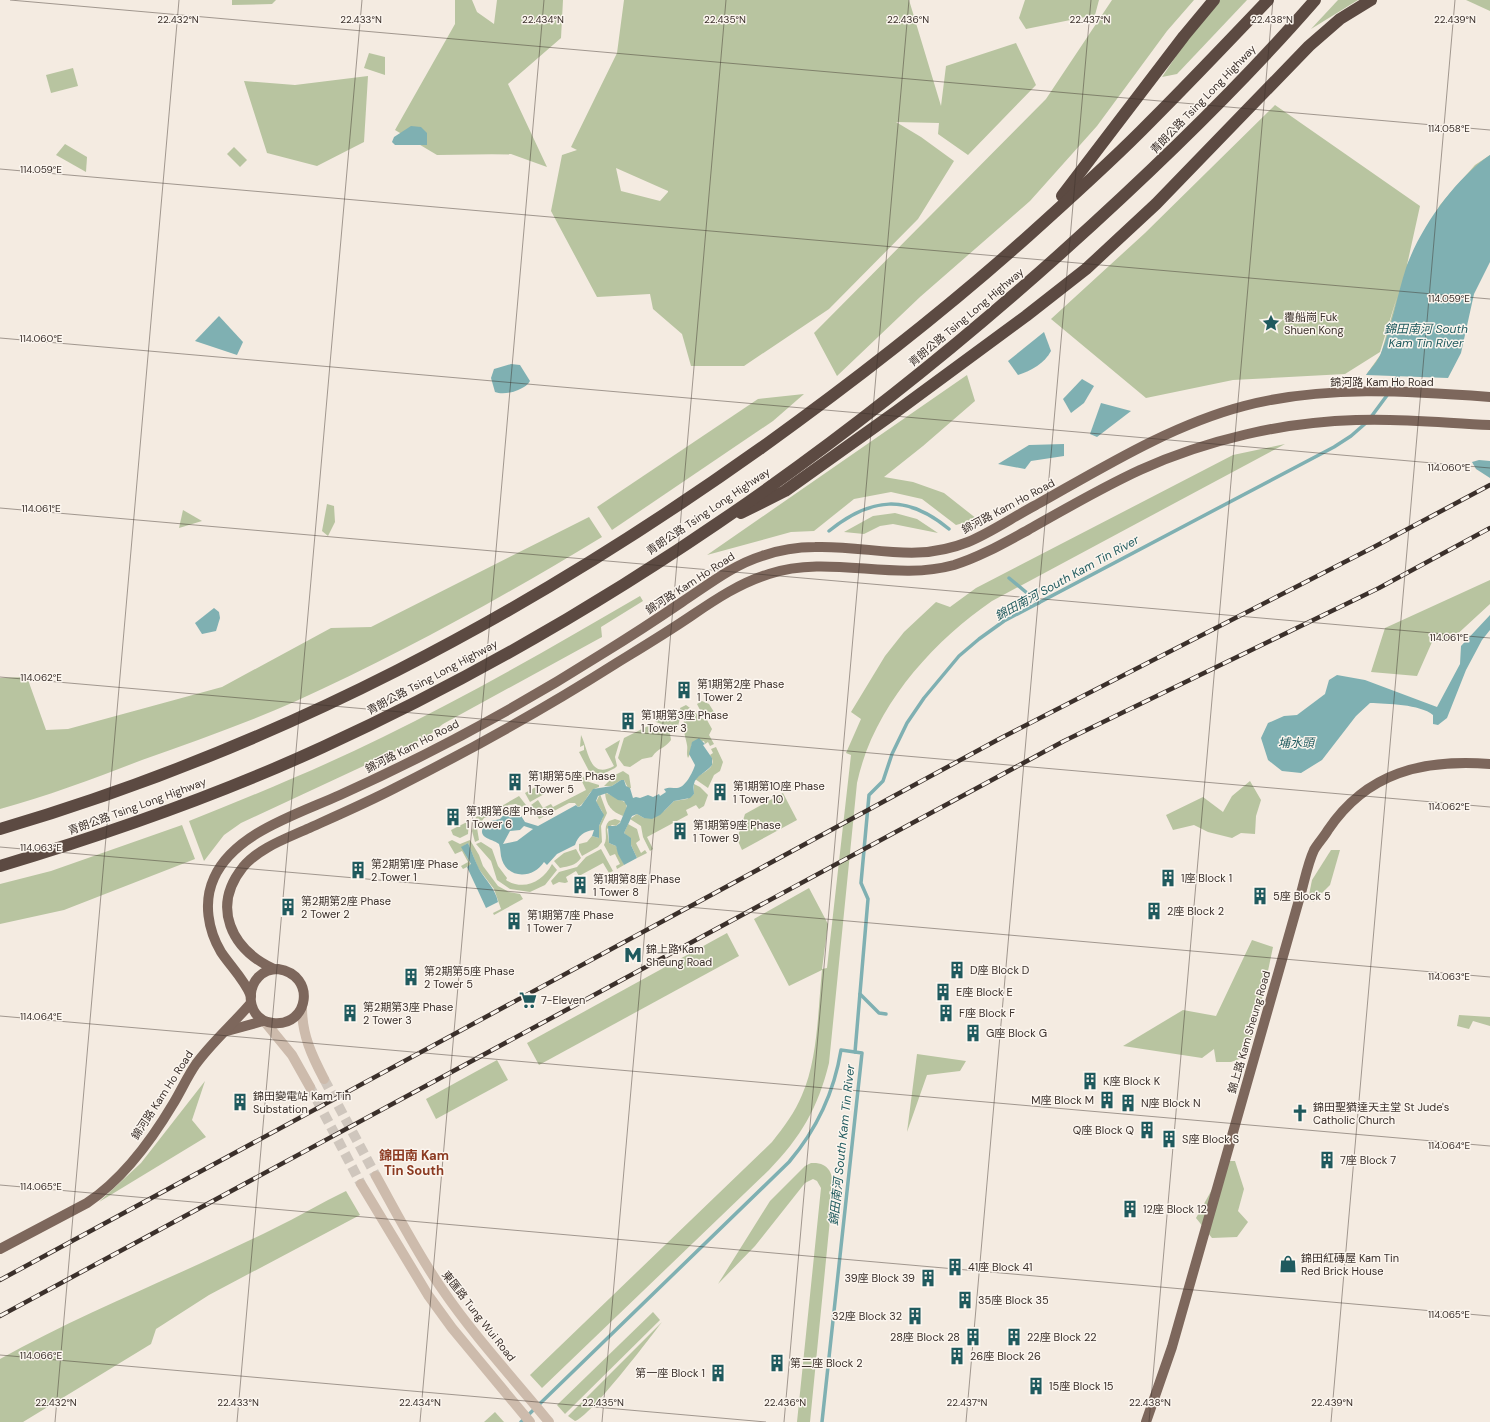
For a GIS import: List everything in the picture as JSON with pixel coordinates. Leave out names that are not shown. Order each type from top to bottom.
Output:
[{"type":"highway","points":[[1026,238],[1064,194],[1184,36],[1214,0]]},
{"type":"highway","name":"青朗公路 Tsing Long Highway","points":[[0,829],[172,772],[288,724],[395,673],[530,600],[697,494],[820,406],[916,331],[1026,238],[1149,124],[1268,0]]},
{"type":"highway","name":"青朗公路 Tsing Long Highway","points":[[0,866],[140,821],[254,777],[322,747],[442,688],[545,631],[618,587],[702,532],[774,483],[851,426],[915,377],[1019,291],[1166,156],[1315,0]]},
{"type":"highway","points":[[702,532],[785,491],[915,398],[1086,269],[1156,204],[1309,46],[1340,19],[1371,0]]},
{"type":"main road","name":"錦河路 Kam Ho Road","points":[[0,1249],[65,1216],[100,1195],[139,1154],[168,1113],[194,1066],[214,1042],[225,1032],[251,1000],[245,984],[222,953],[215,940],[209,921],[208,909],[211,886],[220,867],[228,855],[250,837],[383,776],[495,717],[564,678],[717,578],[748,561],[775,552],[802,547],[831,547],[894,553],[912,553],[949,548],[982,535],[1055,494],[1184,427],[1246,406],[1290,397],[1359,391],[1490,397]]},
{"type":"main road","points":[[274,969],[262,974],[256,980],[251,1000],[256,1013],[264,1021],[275,1024],[294,1018],[302,1008],[304,991],[298,978],[286,970],[274,969],[259,961],[245,950],[236,939],[229,924],[227,907],[231,886],[243,867],[250,860],[270,846],[388,792],[558,700],[735,588],[767,574],[801,567],[917,571],[957,564],[983,554],[1093,493],[1145,468],[1206,446],[1257,433],[1314,423],[1345,420],[1490,424]]},
{"type":"main road","name":"錦上路 Kam Sheung Road","points":[[1146,1422],[1172,1347],[1314,850],[1337,816],[1363,791],[1390,775],[1419,766],[1459,762],[1490,764]]},
{"type":"main road","name":"錦河路 Kam Ho Road","points":[[225,1032],[264,1021]]},
{"type":"street","points":[[302,1008],[302,1020],[306,1042],[324,1079]]},
{"type":"street","points":[[264,1021],[292,1055],[310,1086]]},
{"type":"street","name":"東匯路 Tung Wui Road","points":[[376,1176],[442,1290],[478,1337],[550,1422]]},
{"type":"street","points":[[361,1184],[428,1295],[493,1378],[530,1422]]},
{"type":"green space","points":[[232,0],[276,0],[272,4],[232,5]]},
{"type":"green space","points":[[455,0],[472,0],[477,12],[494,24],[497,0],[563,0],[561,38],[508,84],[547,167],[511,154],[437,155],[395,130],[455,24]]},
{"type":"green space","points":[[624,0],[909,0],[941,106],[946,66],[1016,43],[1036,85],[968,155],[938,134],[939,123],[896,122],[921,137],[954,161],[918,219],[829,309],[744,366],[691,366],[682,334],[653,309],[650,294],[597,297],[551,211],[562,155],[577,150],[571,147],[617,53]],"holes":[[[616,168],[668,191],[660,201],[621,191]]]},
{"type":"green space","points":[[1025,0],[1099,0],[1095,15],[1026,29],[1019,18]]},
{"type":"green space","points":[[1112,0],[1194,0],[1167,31],[1097,126],[1030,201],[920,297],[837,376],[814,333],[1046,99]]},
{"type":"green space","points":[[1220,0],[1247,0],[1177,74],[1162,77],[1193,31]]},
{"type":"green space","points":[[1338,0],[1358,0],[1311,29]]},
{"type":"green space","points":[[1466,0],[1490,0],[1490,11]]},
{"type":"green space","points":[[369,53],[385,57],[385,75],[364,68]]},
{"type":"green space","points":[[73,68],[78,86],[51,93],[46,75]]},
{"type":"green space","points":[[368,76],[364,142],[317,166],[267,153],[244,81],[295,85]]},
{"type":"green space","points":[[1275,105],[1420,206],[1407,265],[1440,205],[1475,165],[1490,155],[1422,319],[1366,375],[1381,354],[1397,297],[1380,352],[1345,374],[1233,380],[1146,398],[1051,319],[1145,233]]},
{"type":"green space","points":[[65,144],[87,157],[86,172],[56,155]]},
{"type":"green space","points":[[234,147],[247,160],[240,167],[227,154]]},
{"type":"green space","points":[[967,375],[975,401],[923,446],[884,477],[913,482],[944,493],[977,519],[956,525],[922,499],[891,492],[854,499],[814,531],[791,532],[707,555]]},
{"type":"green space","points":[[804,394],[773,421],[612,530],[597,507],[758,399]]},
{"type":"green space","points":[[1285,444],[992,601],[947,637],[927,657],[908,680],[876,729],[865,755],[857,783],[829,1063],[825,1079],[814,1108],[799,1134],[769,1170],[542,1388],[530,1375],[772,1142],[789,1119],[799,1101],[807,1081],[814,1050],[822,970],[789,986],[754,919],[809,888],[828,924],[822,969],[827,968],[851,755],[846,753],[861,719],[851,712],[885,656],[904,632],[936,602],[950,607],[976,588],[1233,455]]},
{"type":"green space","points":[[327,504],[334,506],[335,522],[328,536],[322,531]]},
{"type":"green space","points":[[183,510],[202,521],[179,528]]},
{"type":"green space","points":[[895,513],[917,519],[938,533],[893,524],[880,526],[864,534],[844,532],[873,516]]},
{"type":"green space","points":[[589,517],[602,537],[451,624],[334,684],[237,725],[71,786],[0,809],[0,678],[27,677],[46,730],[68,729],[222,687],[331,628],[371,627]]},
{"type":"green space","points":[[1490,580],[1490,604],[1452,639],[1432,642],[1417,676],[1371,672],[1385,628]]},
{"type":"green space","points":[[640,596],[643,601],[601,627],[602,637],[443,724],[428,736],[241,823],[224,835],[204,861],[189,821],[311,770],[416,721],[513,669]]},
{"type":"green space","points":[[702,701],[709,704],[714,712],[702,714],[697,704]]},
{"type":"green space","points":[[686,705],[690,708],[680,718],[677,730],[656,722],[655,719],[668,712],[671,717],[681,712],[680,708]]},
{"type":"green space","points":[[695,712],[700,718],[707,720],[712,729],[709,735],[714,744],[710,746],[708,742],[705,744],[704,741],[691,745],[692,750],[688,758],[684,720],[686,716]]},
{"type":"green space","points":[[652,724],[670,733],[671,740],[652,757],[642,759],[630,767],[624,766],[618,758],[624,738]]},
{"type":"green space","points":[[581,735],[591,762],[599,769],[606,769],[614,766],[605,749],[620,740],[615,757],[617,766],[601,775],[590,773],[579,752],[584,750],[584,745],[580,747]]},
{"type":"green space","points":[[716,747],[723,762],[720,771],[714,775],[708,788],[695,779],[711,766],[712,759],[710,755],[713,753],[711,749]]},
{"type":"green space","points":[[579,770],[586,781],[599,785],[599,787],[592,791],[584,802],[578,807],[575,803],[569,803],[539,819],[531,805],[538,800],[543,808],[551,804],[553,807],[586,790],[577,771]]},
{"type":"green space","points":[[623,771],[629,775],[631,788],[628,788],[624,780],[621,780],[612,786],[604,786],[615,775]]},
{"type":"green space","points":[[1250,781],[1261,800],[1256,816],[1255,834],[1241,833],[1232,838],[1208,832],[1194,825],[1173,830],[1166,815],[1203,797],[1223,812],[1232,796]]},
{"type":"green space","points":[[541,784],[546,793],[530,802],[525,793]]},
{"type":"green space","points":[[694,784],[700,787],[708,795],[704,806],[699,809],[696,805],[686,810],[688,815],[647,837],[653,849],[650,851],[643,837],[641,826],[630,819],[637,814],[644,818],[664,811],[674,801],[687,799],[694,794]]},
{"type":"green space","points":[[605,793],[626,803],[627,809],[623,816],[610,808]]},
{"type":"green space","points":[[783,793],[797,820],[742,850],[737,839],[745,814]]},
{"type":"green space","points":[[600,794],[607,813],[601,826],[602,842],[598,847],[582,856],[579,850],[579,844],[587,842],[592,836],[599,838],[599,826],[603,817],[602,811],[596,802]]},
{"type":"green space","points":[[519,796],[526,805],[522,807],[516,804],[508,805],[498,815],[484,818],[477,828],[479,840],[475,842],[472,831],[476,817],[489,811],[492,814],[501,810],[500,807]]},
{"type":"green space","points":[[615,819],[621,821],[616,826],[612,825],[607,829],[609,843],[616,846],[624,865],[617,869],[616,866],[620,864],[615,854],[610,856],[604,845],[606,838],[606,826],[609,821]]},
{"type":"green space","points":[[469,821],[468,834],[460,838],[453,835],[451,830]]},
{"type":"green space","points":[[628,824],[637,829],[640,840],[636,843],[641,853],[645,850],[647,853],[637,858],[631,845],[631,839],[624,833]]},
{"type":"green space","points":[[182,825],[195,859],[64,910],[0,924],[0,884],[51,871]]},
{"type":"green space","points":[[452,840],[460,844],[470,840],[479,855],[483,866],[498,886],[509,892],[520,894],[523,899],[494,915],[493,913],[501,909],[494,889],[478,868],[468,843],[462,847],[471,865],[463,869],[461,866],[468,862],[462,851],[455,854],[448,842]]},
{"type":"green space","points":[[481,842],[492,849],[498,866],[507,878],[506,880],[513,883],[526,885],[532,883],[544,876],[552,864],[557,870],[545,885],[530,892],[510,889],[497,880],[491,861],[476,844]]},
{"type":"green space","points":[[576,849],[581,858],[574,864],[560,868],[554,861],[564,853]]},
{"type":"green space","points":[[601,849],[613,871],[609,873],[603,863],[579,876],[576,871],[566,877],[568,882],[559,882],[553,885],[551,881],[559,872],[577,867],[586,857]]},
{"type":"green space","points":[[1331,850],[1340,850],[1330,885],[1313,902],[1309,895],[1312,880]]},
{"type":"green space","points":[[727,933],[739,956],[539,1065],[527,1043]]},
{"type":"green space","points":[[1252,940],[1273,947],[1259,1014],[1245,1057],[1231,1062],[1216,1062],[1214,1049],[1202,1058],[1123,1046],[1183,1010],[1216,1016]]},
{"type":"green space","points":[[1459,1015],[1490,1017],[1490,1026],[1473,1021],[1469,1029],[1457,1026]]},
{"type":"green space","points":[[917,1054],[966,1061],[960,1071],[927,1075],[907,1132]]},
{"type":"green space","points":[[497,1060],[508,1080],[436,1119],[426,1099]]},
{"type":"green space","points":[[205,1081],[192,1120],[206,1137],[99,1202],[141,1163]]},
{"type":"green space","points":[[1228,1161],[1235,1161],[1244,1189],[1238,1211],[1248,1222],[1237,1237],[1212,1238],[1196,1218]]},
{"type":"green space","points":[[811,1163],[822,1164],[829,1170],[831,1173],[833,1189],[810,1422],[797,1422],[821,1188],[817,1181],[813,1179],[805,1183],[755,1246],[718,1284],[770,1201],[805,1166]]},
{"type":"green space","points":[[346,1191],[360,1215],[209,1295],[156,1329],[151,1344],[23,1422],[0,1422],[0,1359],[67,1324],[239,1245]]},
{"type":"green space","points":[[653,1312],[660,1320],[565,1414],[557,1405]]},
{"type":"green space","points":[[662,1322],[606,1392],[583,1416],[575,1421],[568,1416]]},
{"type":"green space","points":[[495,1412],[504,1422],[484,1422]]},
{"type":"water","points":[[411,126],[421,127],[427,133],[427,145],[395,145],[392,142],[394,137]]},
{"type":"water","name":"錦田南河 South Kam Tin River","points":[[1490,155],[1490,262],[1474,294],[1461,353],[1448,378],[1366,375],[1381,353],[1406,268],[1420,237],[1440,206],[1452,191],[1464,177]]},
{"type":"water","points":[[219,316],[243,342],[237,355],[195,341]]},
{"type":"water","points":[[1044,332],[1051,351],[1037,366],[1018,375],[1008,361]]},
{"type":"water","points":[[511,364],[520,365],[530,381],[524,387],[509,393],[495,392],[491,378],[494,369]]},
{"type":"water","points":[[1082,379],[1094,386],[1084,403],[1071,413],[1063,399]]},
{"type":"water","points":[[1101,403],[1131,411],[1097,437],[1090,434]]},
{"type":"water","points":[[1064,444],[1064,456],[1031,461],[1025,469],[998,464],[1029,445]]},
{"type":"water","points":[[1479,460],[1490,461],[1490,478],[1476,469],[1472,462]]},
{"type":"water","points":[[214,608],[219,612],[220,618],[216,631],[202,634],[195,623]]},
{"type":"water","name":"埔水頭","points":[[1490,615],[1490,630],[1482,640],[1466,670],[1447,718],[1438,725],[1433,724],[1433,715],[1427,711],[1403,705],[1370,703],[1356,716],[1322,760],[1301,773],[1282,771],[1268,760],[1261,738],[1268,723],[1284,716],[1297,715],[1325,694],[1329,680],[1337,675],[1365,680],[1437,707],[1460,664],[1461,646]]},
{"type":"water","points":[[699,738],[705,744],[703,745],[712,758],[712,765],[695,781],[694,794],[690,798],[674,801],[660,815],[652,819],[644,818],[637,814],[632,816],[624,833],[631,838],[631,845],[637,858],[624,865],[618,854],[616,846],[609,843],[608,826],[616,826],[620,823],[627,806],[624,801],[618,800],[607,793],[598,796],[596,801],[604,815],[599,826],[599,838],[592,836],[594,830],[584,833],[575,845],[557,854],[547,865],[544,862],[540,867],[528,874],[516,874],[510,871],[502,860],[499,844],[483,835],[482,832],[486,822],[500,819],[509,809],[518,811],[525,822],[538,826],[576,805],[578,807],[581,806],[593,789],[612,786],[621,780],[624,780],[626,786],[630,788],[633,798],[640,798],[648,795],[653,797],[659,794],[660,796],[666,792],[664,789],[680,787],[688,779],[695,765],[689,754],[692,742]],"holes":[[[524,826],[533,829],[517,841],[503,844],[510,831],[520,830]]]},
{"type":"water","points":[[468,843],[479,869],[497,897],[498,902],[486,908],[467,867],[471,864],[461,847]]},
{"type":"waterway","name":"錦田南河 South Kam Tin River","points":[[1371,417],[1391,390],[1400,372]]},
{"type":"waterway","name":"錦田南河 South Kam Tin River","points":[[822,1422],[862,1053],[855,1052],[868,899],[861,883],[869,795],[883,781],[892,754],[907,723],[924,698],[959,656],[1004,621],[1334,447],[1351,436],[1367,422]]},
{"type":"waterway","points":[[829,531],[860,511],[874,506],[889,504],[904,505],[918,510],[934,518],[949,529]]},
{"type":"waterway","points":[[1009,578],[1039,603]]},
{"type":"waterway","points":[[860,994],[879,1013],[886,1014]]},
{"type":"waterway","points":[[521,1422],[789,1162],[808,1137],[823,1110],[834,1081],[841,1050],[855,1052]]},
{"type":"tunnel","points":[[324,1079],[376,1176]]},
{"type":"tunnel","points":[[310,1087],[361,1184]]},
{"type":"railway","points":[[0,1280],[1001,738],[1372,548],[1490,485]]},
{"type":"railway","points":[[0,1316],[1064,741],[1379,588],[1490,528]]},
{"type":"place","name":"覆船崗 Fuk Shuen Kong","points":[[1271,323]]},
{"type":"place","name":"第1期第2座 Phase 1 Tower 2","points":[[684,690]]},
{"type":"place","name":"第1期第3座 Phase 1 Tower 3","points":[[628,721]]},
{"type":"place","name":"第1期第5座 Phase 1 Tower 5","points":[[515,782]]},
{"type":"place","name":"第1期第10座 Phase 1 Tower 10","points":[[720,792]]},
{"type":"place","name":"第1期第6座 Phase 1 Tower 6","points":[[453,817]]},
{"type":"place","name":"第1期第9座 Phase 1 Tower 9","points":[[680,831]]},
{"type":"place","name":"第2期第1座 Phase 2 Tower 1","points":[[358,870]]},
{"type":"place","name":"1座 Block 1","points":[[1168,878]]},
{"type":"place","name":"第1期第8座 Phase 1 Tower 8","points":[[580,885]]},
{"type":"place","name":"5座 Block 5","points":[[1260,896]]},
{"type":"place","name":"第2期第2座 Phase 2 Tower 2","points":[[288,907]]},
{"type":"place","name":"2座 Block 2","points":[[1154,911]]},
{"type":"place","name":"第1期第7座 Phase 1 Tower 7","points":[[514,921]]},
{"type":"place","name":"錦上路 Kam Sheung Road","points":[[633,955]]},
{"type":"place","name":"D座 Block D","points":[[957,970]]},
{"type":"place","name":"第2期第5座 Phase 2 Tower 5","points":[[411,977]]},
{"type":"place","name":"E座 Block E","points":[[943,992]]},
{"type":"place","name":"7-Eleven","points":[[528,1000]]},
{"type":"place","name":"第2期第3座 Phase 2 Tower 3","points":[[350,1013]]},
{"type":"place","name":"F座 Block F","points":[[946,1013]]},
{"type":"place","name":"G座 Block G","points":[[973,1033]]},
{"type":"place","name":"K座 Block K","points":[[1090,1081]]},
{"type":"place","name":"M座 Block M","points":[[1107,1100]]},
{"type":"place","name":"錦田變電站 Kam Tin Substation","points":[[240,1102]]},
{"type":"place","name":"N座 Block N","points":[[1128,1103]]},
{"type":"place","name":"錦田聖猶達天主堂 St Jude's Catholic Church","points":[[1300,1113]]},
{"type":"place","name":"Q座 Block Q","points":[[1147,1130]]},
{"type":"place","name":"S座 Block S","points":[[1169,1139]]},
{"type":"place","name":"7座 Block 7","points":[[1327,1160]]},
{"type":"place","name":"12座 Block 12","points":[[1130,1209]]},
{"type":"place","name":"錦田紅磚屋 Kam Tin Red Brick House","points":[[1288,1264]]},
{"type":"place","name":"41座 Block 41","points":[[955,1267]]},
{"type":"place","name":"39座 Block 39","points":[[928,1278]]},
{"type":"place","name":"35座 Block 35","points":[[965,1300]]},
{"type":"place","name":"32座 Block 32","points":[[915,1316]]},
{"type":"place","name":"28座 Block 28","points":[[973,1337]]},
{"type":"place","name":"22座 Block 22","points":[[1014,1337]]},
{"type":"place","name":"26座 Block 26","points":[[957,1356]]},
{"type":"place","name":"第二座 Block 2","points":[[777,1363]]},
{"type":"place","name":"第一座 Block 1","points":[[718,1373]]},
{"type":"place","name":"15座 Block 15","points":[[1036,1386]]},
{"type":"district","name":"錦田南 Kam Tin South","points":[[414,1162]]}]
